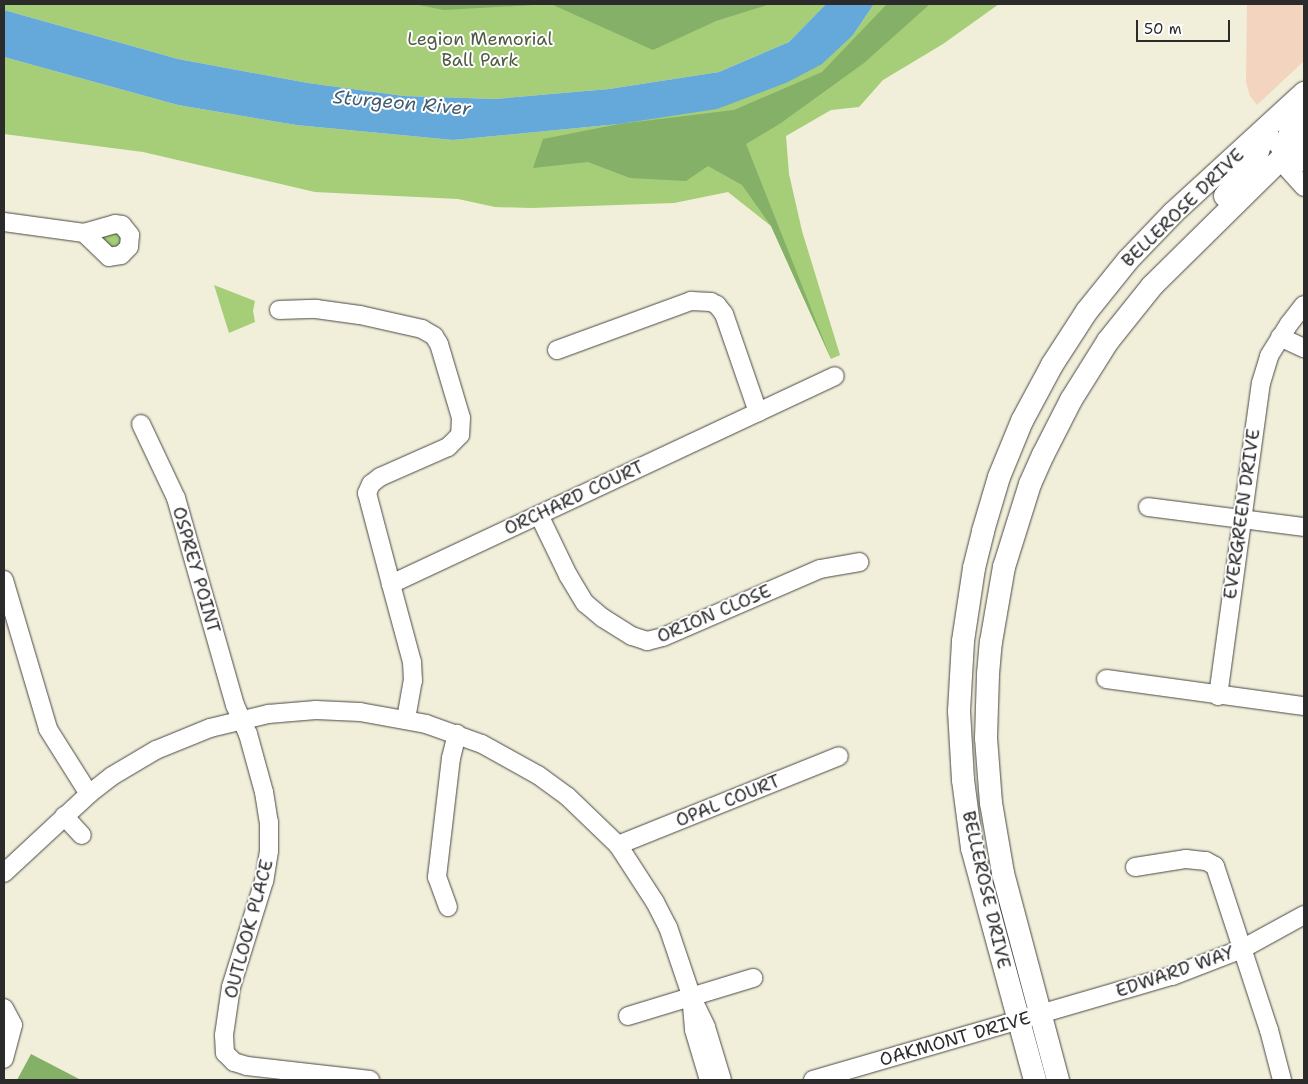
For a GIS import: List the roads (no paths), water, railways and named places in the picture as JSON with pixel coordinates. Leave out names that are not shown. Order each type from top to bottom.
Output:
[{"type":"main road","name":"BELLEROSE DRIVE","points":[[1035,1080],[972,848],[960,746],[962,641],[972,577],[983,532],[1000,477],[1022,422],[1052,365],[1087,311],[1150,236],[1304,93]]},
{"type":"main road","points":[[1295,158],[1286,141],[1304,115]]},
{"type":"main road","points":[[1152,286],[1256,158],[1264,130]]},
{"type":"main road","name":"BELLEROSE DRIVE","points":[[1058,1080],[1003,873],[991,802],[986,714],[991,642],[1004,566],[1024,501],[1042,455],[1089,370],[1114,334],[1152,286],[1295,158],[1304,136]]},
{"type":"street","points":[[1264,130],[1295,158],[1286,166],[1304,187]]},
{"type":"street","points":[[4,222],[84,233]]},
{"type":"street","points":[[557,350],[691,301],[711,302],[724,314],[758,412]]},
{"type":"street","points":[[279,310],[316,309],[360,315],[422,329],[434,336],[439,344],[461,418],[460,435],[448,448],[380,477],[371,484],[367,493],[412,662],[412,681],[406,719]]},
{"type":"street","name":"EVERGREEN DRIVE","points":[[1218,696],[1261,383],[1269,356],[1280,337],[1302,312]]},
{"type":"street","points":[[1280,337],[1304,348]]},
{"type":"street","name":"ORCHARD COURT","points":[[391,584],[835,376]]},
{"type":"street","name":"OSPREY POINT","points":[[141,424],[176,498],[235,705],[242,720]]},
{"type":"street","points":[[1148,506],[1304,527]]},
{"type":"street","name":"ORION CLOSE","points":[[539,515],[568,575],[585,603],[603,618],[643,640],[656,640],[820,569],[859,562]]},
{"type":"street","points":[[4,580],[48,729],[89,794]]},
{"type":"street","points":[[1106,679],[1218,696],[1304,706]]},
{"type":"street","points":[[4,873],[64,816],[112,776],[156,750],[210,728],[268,714],[316,710],[360,712],[406,719],[457,734],[506,755],[567,796],[618,845],[655,902],[668,927],[692,998],[706,1027],[722,1080]]},
{"type":"street","name":"OUTLOOK PLACE","points":[[242,720],[264,792],[270,822],[270,851],[260,897],[234,974],[224,1035],[225,1053],[234,1062],[247,1066],[370,1080]]},
{"type":"street","points":[[448,906],[437,877],[451,758],[457,734]]},
{"type":"street","name":"OPAL COURT","points":[[618,845],[839,756]]},
{"type":"street","points":[[64,816],[82,836]]},
{"type":"street","points":[[1135,867],[1186,859],[1213,864],[1269,1030],[1282,1080]]},
{"type":"street","name":"EDWARD WAY","points":[[1040,1016],[1172,976],[1242,949],[1304,916]]},
{"type":"street","points":[[628,1016],[753,978]]},
{"type":"street","points":[[692,998],[694,1030],[708,1080]]},
{"type":"street","points":[[4,1008],[13,1025],[4,1059]]},
{"type":"street","name":"OAKMONT DRIVE","points":[[813,1080],[1040,1016]]},
{"type":"water","name":"Sturgeon River","points":[[826,4],[874,4],[853,35],[822,64],[788,82],[717,109],[619,124],[453,140],[296,125],[178,105],[4,57],[4,10],[178,59],[308,83],[404,96],[495,99],[609,89],[719,72],[789,42]]},
{"type":"park label","name":"Legion Memorial Ball Park","points":[[480,50]]}]
